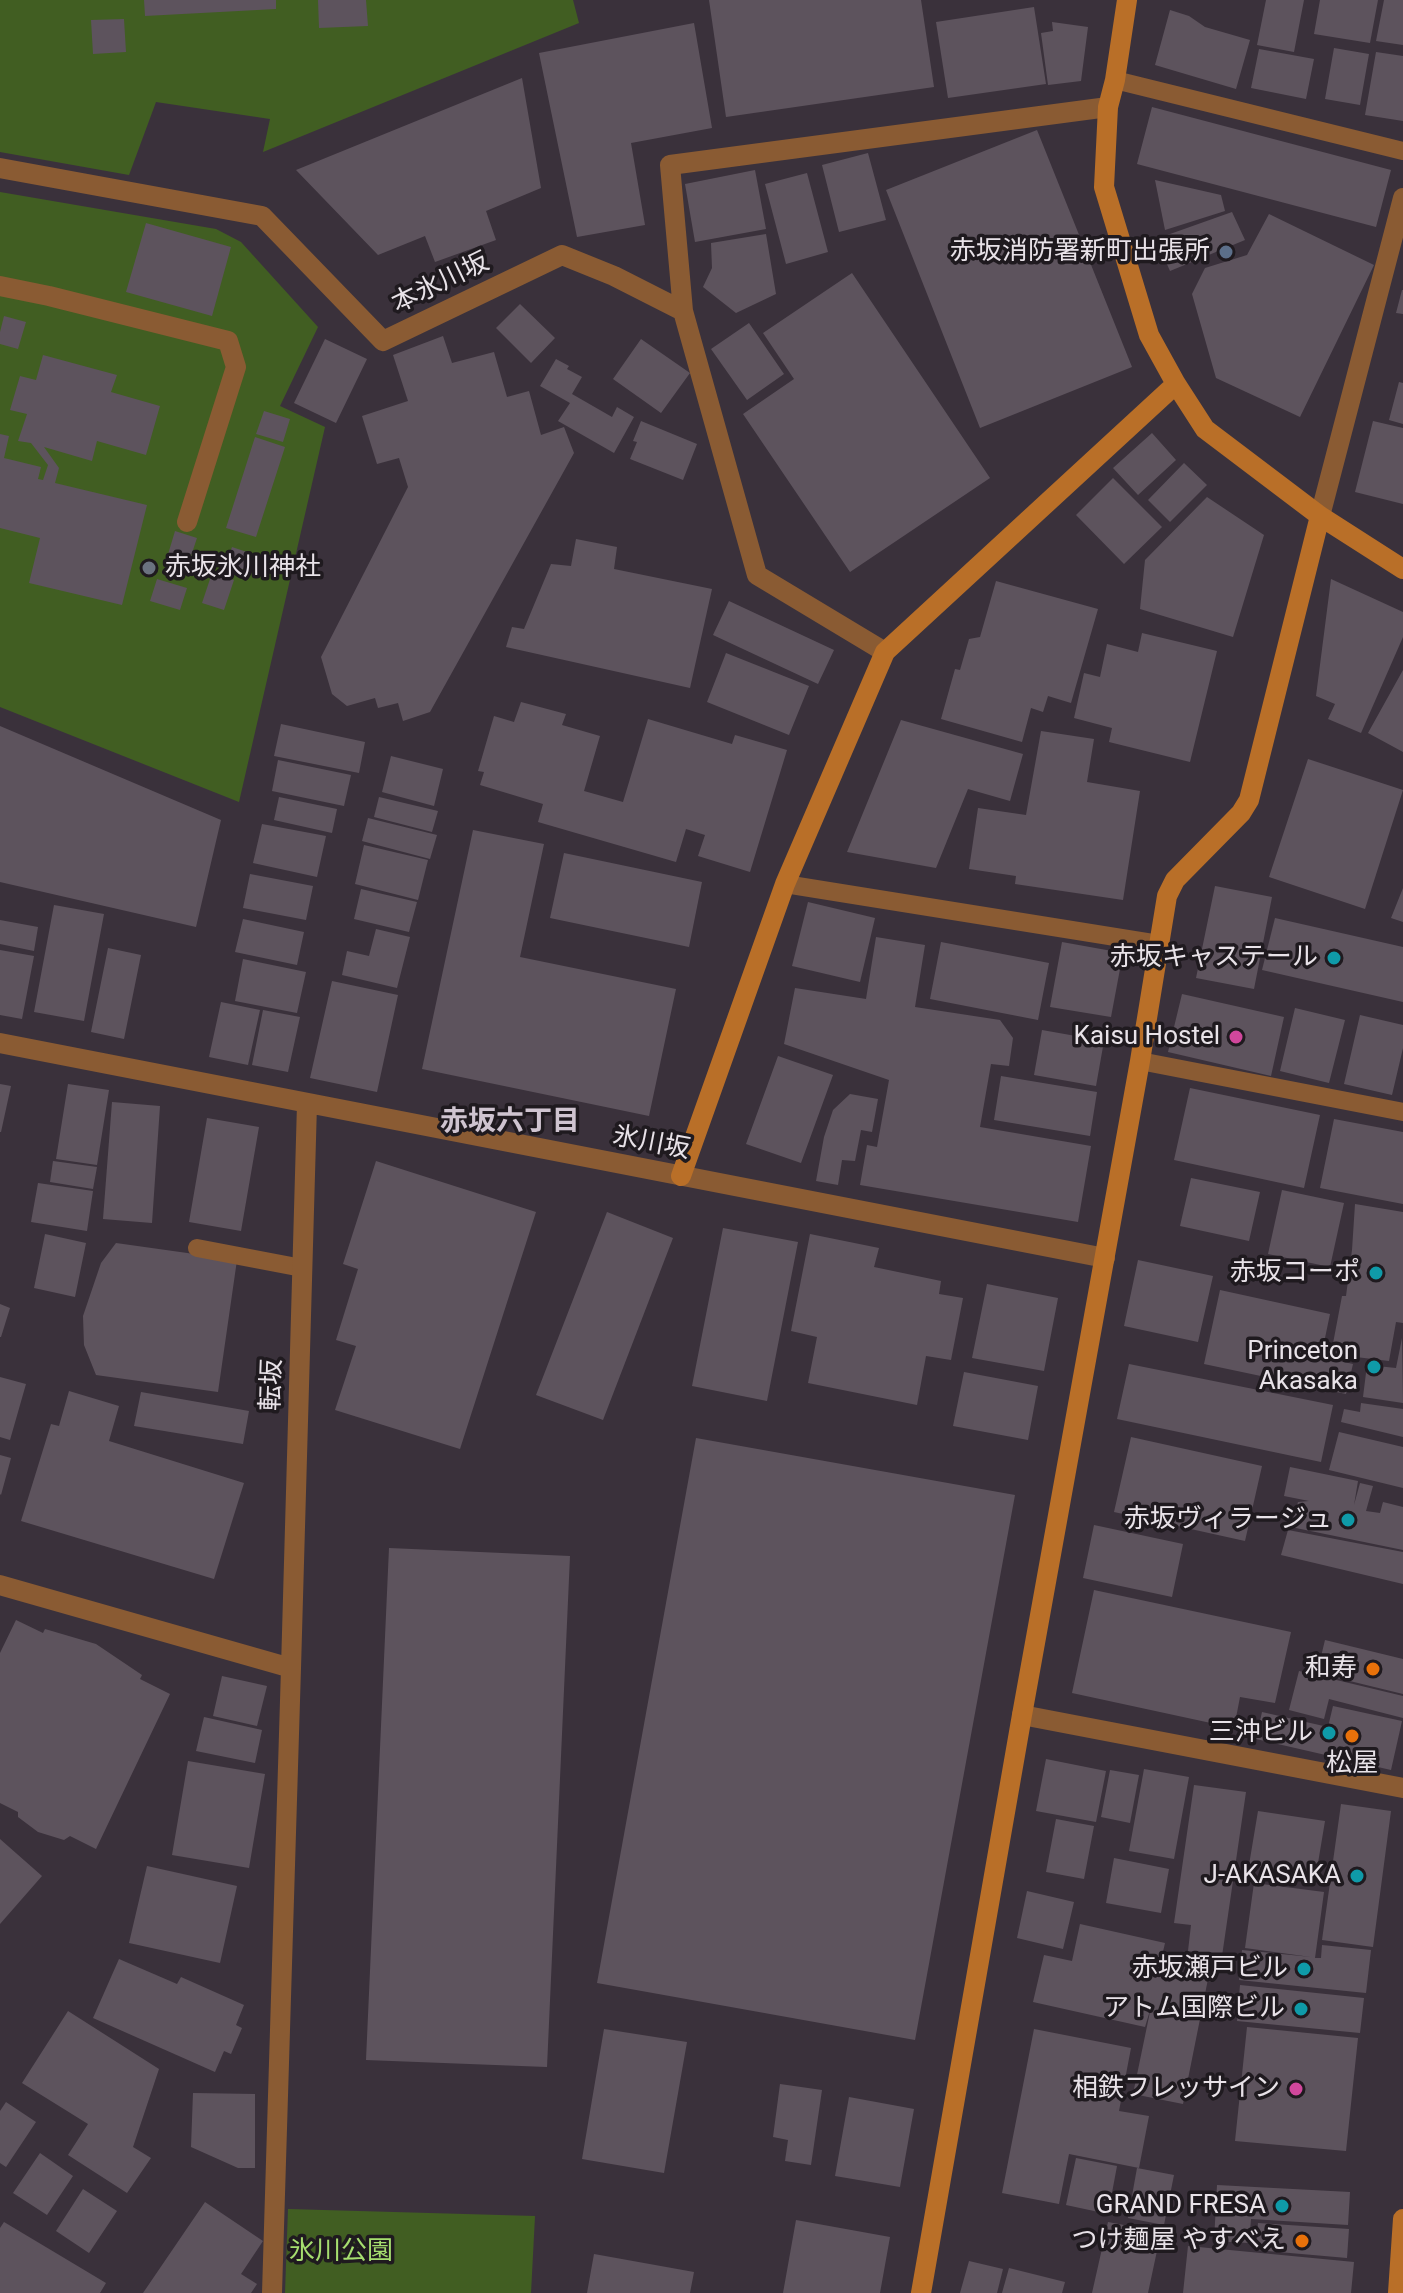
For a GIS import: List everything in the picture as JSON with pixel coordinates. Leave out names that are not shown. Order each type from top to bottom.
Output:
[{"type":"street","points":[[1127,0],[1108,107],[1104,187],[1149,335],[1205,429],[1320,516],[1403,569]]},
{"type":"street","points":[[885,652],[757,575],[683,311],[670,165],[1108,107]]},
{"type":"street","name":"本氷川坂","points":[[0,168],[262,216],[383,341],[562,255],[614,276],[683,311]]},
{"type":"street","points":[[921,2293],[1167,896],[1175,880],[1241,813],[1249,800],[1403,198]]},
{"type":"street","points":[[0,286],[228,341],[236,367],[187,522]]},
{"type":"street","points":[[681,1176],[785,884],[885,652],[1176,384]]},
{"type":"street","name":"氷川坂","points":[[0,1043],[1105,1258]]},
{"type":"street","name":"転坂","points":[[272,2293],[307,1104]]},
{"type":"street","points":[[0,1585],[291,1668]]},
{"type":"street","points":[[1022,1715],[1403,1788]]},
{"type":"street","points":[[1398,2293],[1403,2219]]},
{"type":"lane","points":[[1115,80],[1403,151]]},
{"type":"lane","points":[[785,884],[1159,944]]},
{"type":"lane","points":[[1140,1061],[1403,1112]]},
{"type":"lane","points":[[197,1248],[302,1268]]},
{"type":"green space","points":[[0,0],[573,0],[579,23],[263,152],[270,119],[156,102],[129,175],[0,152]]},
{"type":"green space","name":"赤坂氷川神社","points":[[0,192],[216,229],[241,242],[318,327],[280,406],[325,427],[239,802],[0,707]]},
{"type":"green space","name":"氷川公園","points":[[288,2209],[535,2216],[531,2293],[285,2293]]},
{"type":"building","points":[[144,0],[276,0],[276,9],[145,16]]},
{"type":"building","points":[[318,0],[366,0],[368,26],[319,28]]},
{"type":"building","points":[[709,0],[921,0],[934,87],[726,117]]},
{"type":"building","points":[[1266,0],[1304,0],[1294,52],[1257,45]]},
{"type":"building","points":[[1320,0],[1378,0],[1370,43],[1314,34]]},
{"type":"building","points":[[1384,0],[1403,0],[1403,45],[1376,41]]},
{"type":"building","points":[[1034,7],[1046,84],[948,98],[936,22]]},
{"type":"building","points":[[1170,10],[1189,16],[1205,27],[1250,40],[1236,89],[1155,65]]},
{"type":"building","points":[[124,19],[126,52],[93,54],[91,20]]},
{"type":"building","points":[[1052,22],[1088,27],[1081,81],[1048,85],[1041,33],[1053,31]]},
{"type":"building","points":[[694,23],[712,128],[631,143],[645,225],[577,237],[539,53]]},
{"type":"building","points":[[1334,48],[1369,54],[1360,105],[1325,99]]},
{"type":"building","points":[[1259,49],[1314,59],[1306,99],[1251,88]]},
{"type":"building","points":[[1376,52],[1403,56],[1403,121],[1365,115]]},
{"type":"building","points":[[522,78],[541,188],[486,211],[496,240],[435,262],[425,236],[378,255],[296,170]]},
{"type":"building","points":[[1152,107],[1391,170],[1376,227],[1137,164]]},
{"type":"building","points":[[1037,130],[1132,367],[980,428],[886,190]]},
{"type":"building","points":[[868,153],[886,220],[839,232],[822,165]]},
{"type":"building","points":[[755,170],[766,229],[695,242],[685,184]]},
{"type":"building","points":[[807,173],[828,252],[786,264],[765,184]]},
{"type":"building","points":[[1155,180],[1221,195],[1225,211],[1165,230]]},
{"type":"building","points":[[1232,212],[1245,240],[1170,271],[1156,239]]},
{"type":"building","points":[[1269,214],[1374,265],[1300,417],[1216,378],[1192,294],[1205,268],[1247,255]]},
{"type":"building","points":[[146,223],[231,247],[212,316],[126,292]]},
{"type":"building","points":[[766,234],[776,294],[736,313],[703,287],[712,268],[711,243]]},
{"type":"building","points":[[852,273],[990,478],[850,572],[743,414],[794,379],[763,333]]},
{"type":"building","points":[[1403,290],[1403,314],[1396,313]]},
{"type":"building","points":[[520,304],[555,338],[531,363],[496,328]]},
{"type":"building","points":[[4,316],[26,322],[18,349],[0,344]]},
{"type":"building","points":[[749,323],[784,374],[747,400],[711,349]]},
{"type":"building","points":[[443,336],[452,363],[494,352],[507,397],[529,391],[541,435],[564,427],[574,453],[430,712],[403,721],[398,703],[378,708],[375,698],[347,706],[332,694],[321,657],[408,487],[399,458],[377,464],[362,416],[408,401],[393,355]]},
{"type":"building","points":[[325,339],[367,359],[336,423],[294,403]]},
{"type":"building","points":[[641,339],[690,373],[661,413],[613,379]]},
{"type":"building","points":[[43,355],[117,375],[111,392],[160,406],[146,455],[97,441],[92,461],[44,447],[59,468],[55,483],[147,505],[122,605],[29,583],[40,538],[0,528],[0,434],[9,436],[4,458],[41,467],[38,479],[43,480],[48,465],[31,443],[18,441],[27,414],[10,410],[20,376],[36,380]]},
{"type":"building","points":[[556,359],[582,377],[572,394],[612,417],[617,407],[634,417],[614,453],[558,421],[570,403],[540,386]]},
{"type":"building","points":[[1399,382],[1403,383],[1403,424],[1389,420]]},
{"type":"building","points":[[264,411],[290,419],[283,442],[256,434]]},
{"type":"building","points":[[641,421],[697,444],[683,480],[630,459]]},
{"type":"building","points":[[1373,421],[1403,428],[1403,504],[1355,492]]},
{"type":"building","points":[[1152,433],[1176,460],[1138,495],[1113,468]]},
{"type":"building","points":[[255,437],[285,447],[256,537],[226,528]]},
{"type":"building","points":[[1184,463],[1207,485],[1170,522],[1148,500]]},
{"type":"building","points":[[1113,478],[1162,527],[1124,564],[1076,515]]},
{"type":"building","points":[[1207,497],[1264,535],[1233,637],[1140,609],[1145,560]]},
{"type":"building","points":[[175,531],[197,538],[187,568],[166,561]]},
{"type":"building","points":[[576,539],[617,547],[614,569],[712,589],[690,688],[506,647],[512,627],[524,629],[551,564],[571,566]]},
{"type":"building","points":[[232,547],[256,555],[251,572],[226,564]]},
{"type":"building","points":[[212,573],[234,580],[224,610],[202,603]]},
{"type":"building","points":[[157,579],[187,588],[180,610],[150,601]]},
{"type":"building","points":[[1331,579],[1403,612],[1403,637],[1361,733],[1328,719],[1335,704],[1316,696]]},
{"type":"building","points":[[996,581],[1098,609],[1071,703],[1048,696],[1043,712],[1031,708],[1022,742],[941,719],[955,669],[960,670],[969,639],[980,637]]},
{"type":"building","points":[[729,601],[834,650],[818,684],[713,635]]},
{"type":"building","points":[[1142,633],[1217,651],[1190,762],[1109,742],[1112,728],[1074,718],[1084,673],[1100,677],[1107,644],[1138,652]]},
{"type":"building","points":[[726,653],[809,686],[789,735],[707,702]]},
{"type":"building","points":[[1403,670],[1403,752],[1368,733]]},
{"type":"building","points":[[521,702],[566,714],[562,725],[600,736],[584,791],[623,802],[648,719],[732,744],[735,735],[787,750],[750,872],[698,856],[705,835],[686,829],[676,862],[538,822],[543,804],[480,785],[484,772],[478,771],[494,716],[514,722]]},
{"type":"building","points":[[901,720],[1023,754],[1010,801],[968,789],[936,868],[847,852]]},
{"type":"building","points":[[281,724],[365,742],[359,773],[274,756]]},
{"type":"building","points":[[0,726],[221,820],[196,927],[0,882]]},
{"type":"building","points":[[1041,731],[1094,739],[1087,782],[1140,791],[1123,900],[1015,884],[1016,876],[969,869],[978,808],[1026,815]]},
{"type":"building","points":[[391,756],[443,769],[434,806],[382,792]]},
{"type":"building","points":[[1308,759],[1403,790],[1365,909],[1269,877]]},
{"type":"building","points":[[278,760],[351,775],[344,806],[272,791]]},
{"type":"building","points":[[279,797],[337,809],[332,833],[274,820]]},
{"type":"building","points":[[379,797],[438,811],[432,832],[374,817]]},
{"type":"building","points":[[368,818],[437,835],[430,859],[362,841]]},
{"type":"building","points":[[262,824],[326,836],[317,877],[253,863]]},
{"type":"building","points":[[473,830],[544,844],[520,957],[676,989],[649,1116],[422,1069]]},
{"type":"building","points":[[364,845],[428,860],[418,900],[355,884]]},
{"type":"building","points":[[564,853],[702,882],[689,947],[550,918]]},
{"type":"building","points":[[250,874],[313,886],[306,920],[243,908]]},
{"type":"building","points":[[1215,886],[1272,897],[1254,989],[1196,978]]},
{"type":"building","points":[[1403,888],[1403,922],[1391,918]]},
{"type":"building","points":[[361,889],[417,902],[409,932],[354,919]]},
{"type":"building","points":[[808,902],[875,918],[860,982],[792,966]]},
{"type":"building","points":[[54,905],[104,914],[84,1021],[34,1012]]},
{"type":"building","name":"赤坂キャステール","points":[[1275,918],[1403,947],[1403,1002],[1262,970]]},
{"type":"building","points":[[243,919],[304,932],[297,965],[235,952]]},
{"type":"building","points":[[0,920],[38,927],[34,951],[0,944]]},
{"type":"building","points":[[376,929],[410,937],[397,988],[342,975],[347,951],[369,956]]},
{"type":"building","points":[[876,937],[925,945],[915,1007],[1000,1020],[1013,1038],[1009,1066],[991,1064],[980,1127],[1091,1146],[1078,1222],[860,1185],[867,1145],[877,1147],[889,1080],[784,1044],[795,988],[866,999]]},
{"type":"building","points":[[941,942],[1049,963],[1038,1020],[930,999]]},
{"type":"building","points":[[1062,942],[1123,953],[1111,1017],[1050,1007]]},
{"type":"building","points":[[108,948],[141,955],[124,1039],[91,1032]]},
{"type":"building","points":[[0,950],[34,956],[22,1019],[0,1015]]},
{"type":"building","points":[[243,959],[306,972],[297,1013],[235,1001]]},
{"type":"building","points":[[332,981],[398,995],[377,1092],[310,1078]]},
{"type":"building","points":[[1182,994],[1284,1017],[1271,1076],[1168,1052]]},
{"type":"building","points":[[221,1002],[260,1010],[248,1065],[209,1057]]},
{"type":"building","points":[[1295,1008],[1345,1020],[1329,1083],[1280,1071]]},
{"type":"building","points":[[263,1010],[300,1017],[288,1072],[252,1065]]},
{"type":"building","points":[[1360,1015],[1403,1025],[1403,1048],[1392,1095],[1344,1084]]},
{"type":"building","points":[[1042,1030],[1104,1041],[1096,1086],[1034,1075]]},
{"type":"building","points":[[778,1056],[833,1075],[801,1163],[746,1144]]},
{"type":"building","points":[[1001,1076],[1097,1092],[1090,1136],[994,1120]]},
{"type":"building","points":[[0,1084],[11,1086],[1,1132],[0,1132]]},
{"type":"building","points":[[68,1084],[109,1090],[97,1165],[56,1159]]},
{"type":"building","points":[[1190,1088],[1320,1115],[1304,1188],[1174,1160]]},
{"type":"building","points":[[850,1094],[878,1099],[872,1132],[861,1130],[855,1161],[842,1160],[838,1185],[816,1181],[824,1137],[833,1110]]},
{"type":"building","points":[[112,1102],[160,1106],[152,1223],[103,1219]]},
{"type":"building","points":[[207,1118],[259,1127],[241,1231],[189,1222]]},
{"type":"building","points":[[1334,1119],[1403,1132],[1403,1204],[1320,1188]]},
{"type":"building","points":[[53,1161],[97,1167],[93,1189],[50,1182]]},
{"type":"building","points":[[376,1161],[536,1212],[460,1449],[335,1410],[356,1346],[336,1340],[358,1269],[343,1264]]},
{"type":"building","points":[[1191,1178],[1260,1192],[1249,1241],[1180,1226]]},
{"type":"building","points":[[38,1183],[93,1191],[87,1231],[31,1222]]},
{"type":"building","points":[[1282,1190],[1344,1203],[1330,1267],[1268,1254]]},
{"type":"building","name":"赤坂コーポ","points":[[1355,1204],[1403,1212],[1403,1323],[1396,1322],[1389,1361],[1331,1354],[1342,1296],[1346,1296]]},
{"type":"building","points":[[607,1212],[673,1238],[603,1420],[536,1395]]},
{"type":"building","points":[[723,1228],[798,1242],[767,1401],[692,1386]]},
{"type":"building","points":[[45,1234],[86,1243],[75,1297],[34,1288]]},
{"type":"building","points":[[810,1234],[879,1248],[874,1267],[941,1281],[939,1294],[963,1298],[951,1360],[926,1356],[917,1405],[808,1383],[817,1337],[791,1331]]},
{"type":"building","points":[[116,1243],[237,1260],[218,1392],[96,1375],[84,1345],[83,1316],[101,1263]]},
{"type":"building","points":[[1138,1260],[1213,1276],[1198,1342],[1124,1326]]},
{"type":"building","points":[[987,1284],[1058,1298],[1044,1371],[972,1358]]},
{"type":"building","points":[[1220,1290],[1330,1314],[1321,1357],[1353,1364],[1346,1394],[1204,1364]]},
{"type":"building","points":[[0,1304],[10,1308],[1,1337],[0,1337]]},
{"type":"building","name":"Princeton Akasaka","points":[[1402,1338],[1403,1403],[1363,1397],[1367,1365],[1396,1368]]},
{"type":"building","points":[[1129,1364],[1333,1405],[1321,1462],[1117,1419]]},
{"type":"building","points":[[964,1372],[1038,1386],[1028,1440],[953,1426]]},
{"type":"building","points":[[0,1377],[26,1384],[10,1440],[0,1437]]},
{"type":"building","points":[[69,1391],[119,1406],[109,1441],[244,1483],[214,1579],[21,1521],[51,1424],[59,1426]]},
{"type":"building","points":[[141,1392],[249,1411],[243,1444],[134,1426]]},
{"type":"building","points":[[1361,1403],[1403,1409],[1403,1437],[1341,1422],[1344,1409],[1360,1412]]},
{"type":"building","points":[[1339,1432],[1403,1447],[1403,1488],[1329,1470]]},
{"type":"building","points":[[1131,1437],[1262,1466],[1245,1541],[1114,1512]]},
{"type":"building","points":[[696,1438],[1015,1495],[915,2040],[597,1983]]},
{"type":"building","points":[[0,1455],[11,1458],[1,1495],[0,1494]]},
{"type":"building","name":"赤坂ヴィラージュ","points":[[1290,1467],[1358,1481],[1354,1505],[1360,1483],[1373,1486],[1366,1511],[1380,1513],[1383,1502],[1403,1507],[1403,1550],[1291,1527],[1298,1502],[1309,1501],[1284,1496]]},
{"type":"building","points":[[1094,1525],[1183,1544],[1172,1597],[1083,1578]]},
{"type":"building","points":[[1288,1530],[1403,1552],[1403,1584],[1281,1555]]},
{"type":"building","points":[[389,1548],[570,1556],[547,2067],[366,2060]]},
{"type":"building","points":[[1094,1590],[1291,1632],[1275,1703],[1240,1697],[1234,1728],[1072,1693]]},
{"type":"building","points":[[16,1620],[43,1633],[45,1629],[96,1644],[142,1675],[140,1679],[170,1694],[96,1849],[70,1836],[64,1840],[38,1832],[18,1817],[18,1812],[0,1803],[0,1653]]},
{"type":"building","points":[[1325,1640],[1403,1659],[1403,1694],[1317,1673]]},
{"type":"building","points":[[1299,1671],[1403,1696],[1403,1718],[1329,1699],[1324,1719],[1289,1710]]},
{"type":"building","points":[[222,1676],[267,1686],[257,1726],[213,1716]]},
{"type":"building","name":"三沖ビル","points":[[1333,1706],[1402,1721],[1391,1770],[1256,1739],[1262,1712],[1328,1727]]},
{"type":"building","points":[[204,1717],[262,1730],[255,1763],[196,1751]]},
{"type":"building","points":[[1046,1759],[1106,1771],[1096,1822],[1036,1811]]},
{"type":"building","points":[[188,1761],[265,1774],[249,1868],[172,1855]]},
{"type":"building","points":[[1144,1769],[1189,1777],[1174,1859],[1129,1851]]},
{"type":"building","points":[[1110,1770],[1139,1775],[1130,1823],[1101,1817]]},
{"type":"building","points":[[1194,1785],[1246,1792],[1222,1956],[1188,1951],[1191,1925],[1174,1923]]},
{"type":"building","name":"J-AKASAKA","points":[[1341,1804],[1391,1811],[1373,1947],[1322,1940]]},
{"type":"building","points":[[1258,1811],[1325,1821],[1316,1875],[1249,1865]]},
{"type":"building","points":[[1056,1819],[1094,1826],[1084,1879],[1046,1872]]},
{"type":"building","points":[[0,1839],[42,1876],[0,1924]]},
{"type":"building","points":[[1114,1858],[1169,1869],[1161,1913],[1106,1903]]},
{"type":"building","points":[[147,1866],[237,1886],[220,1963],[129,1943]]},
{"type":"building","points":[[1254,1883],[1324,1892],[1315,1958],[1321,1958],[1322,1945],[1371,1950],[1366,1993],[1239,1980],[1242,1950],[1311,1957],[1245,1948]]},
{"type":"building","points":[[1027,1891],[1074,1902],[1063,1949],[1017,1938]]},
{"type":"building","points":[[1080,1924],[1165,1943],[1159,1969],[1208,1979],[1183,2104],[1133,2094],[1151,2007],[1145,2027],[1033,2002],[1044,1955],[1072,1961]]},
{"type":"building","points":[[119,1959],[177,1984],[181,1977],[244,2005],[236,2025],[242,2028],[231,2054],[224,2051],[215,2072],[93,2018]]},
{"type":"building","name":"アトム国際ビル","points":[[1240,1985],[1364,1998],[1360,2033],[1237,2021]]},
{"type":"building","points":[[68,2011],[159,2069],[133,2147],[151,2158],[127,2193],[68,2155],[88,2124],[22,2083]]},
{"type":"building","name":"相鉄フレッサイン","points":[[1247,2027],[1358,2038],[1346,2151],[1235,2141]]},
{"type":"building","points":[[604,2029],[687,2042],[664,2173],[582,2159]]},
{"type":"building","points":[[1034,2029],[1131,2048],[1119,2111],[1149,2116],[1139,2168],[1069,2154],[1059,2204],[1002,2193]]},
{"type":"building","points":[[780,2084],[822,2090],[811,2165],[785,2161],[788,2140],[773,2137]]},
{"type":"building","points":[[193,2093],[255,2094],[255,2168],[238,2168],[191,2147]]},
{"type":"building","points":[[849,2097],[914,2109],[900,2187],[835,2176]]},
{"type":"building","points":[[6,2102],[36,2122],[6,2167],[0,2163],[0,2111]]},
{"type":"building","points":[[40,2153],[73,2176],[47,2215],[13,2193]]},
{"type":"building","points":[[1076,2158],[1117,2166],[1108,2214],[1066,2205]]},
{"type":"building","points":[[1137,2168],[1174,2175],[1164,2225],[1128,2218]]},
{"type":"building","name":"GRAND FRESA","points":[[1217,2185],[1350,2192],[1348,2225],[1251,2219],[1249,2243],[1214,2241]]},
{"type":"building","points":[[83,2189],[117,2211],[89,2253],[56,2231]]},
{"type":"building","points":[[205,2202],[263,2241],[241,2274],[257,2284],[251,2293],[143,2293]]},
{"type":"building","points":[[796,2220],[890,2237],[880,2293],[783,2293]]},
{"type":"building","points":[[4,2222],[106,2283],[100,2293],[0,2293],[0,2228]]},
{"type":"building","points":[[1108,2222],[1161,2232],[1148,2293],[1092,2293]]},
{"type":"building","points":[[1258,2223],[1349,2229],[1347,2258],[1256,2250]]},
{"type":"building","points":[[1188,2246],[1354,2262],[1351,2293],[1183,2293]]},
{"type":"building","points":[[594,2254],[694,2272],[690,2293],[587,2293]]},
{"type":"building","points":[[969,2261],[1003,2269],[997,2293],[960,2293]]},
{"type":"building","points":[[1009,2268],[1065,2282],[1062,2293],[1002,2293]]},
{"type":"place","name":"赤坂消防署新町出張所","points":[[1226,252]]},
{"type":"place","name":"赤坂氷川神社","points":[[149,568]]},
{"type":"place","name":"赤坂キャステール","points":[[1334,958]]},
{"type":"place","name":"Kaisu Hostel","points":[[1236,1037]]},
{"type":"place","name":"赤坂コーポ","points":[[1376,1273]]},
{"type":"place","name":"Princeton Akasaka","points":[[1374,1367]]},
{"type":"place","name":"赤坂ヴィラージュ","points":[[1348,1520]]},
{"type":"place","name":"和寿","points":[[1373,1669]]},
{"type":"place","name":"三沖ビル","points":[[1329,1733]]},
{"type":"place","name":"松屋","points":[[1352,1736]]},
{"type":"place","name":"J-AKASAKA","points":[[1357,1876]]},
{"type":"place","name":"赤坂瀬戸ビル","points":[[1304,1969]]},
{"type":"place","name":"アトム国際ビル","points":[[1301,2009]]},
{"type":"place","name":"相鉄フレッサイン","points":[[1296,2089]]},
{"type":"place","name":"GRAND FRESA","points":[[1282,2206]]},
{"type":"place","name":"つけ麺屋 やすべえ","points":[[1302,2241]]},
{"type":"district","name":"赤坂六丁目","points":[[510,1123]]}]
